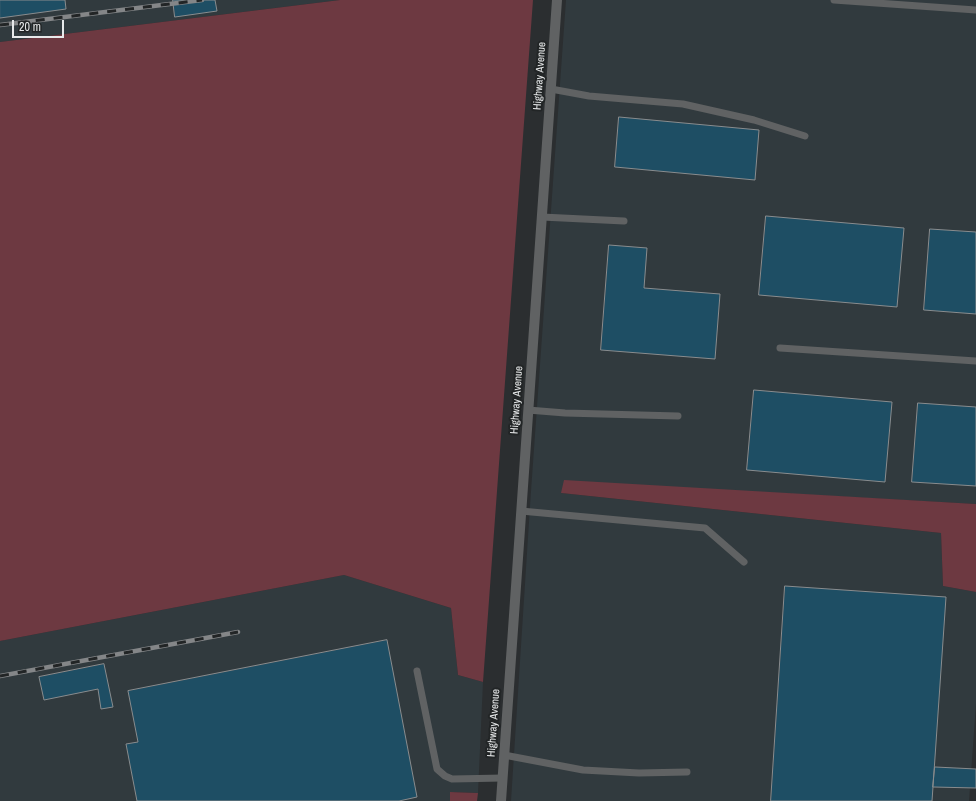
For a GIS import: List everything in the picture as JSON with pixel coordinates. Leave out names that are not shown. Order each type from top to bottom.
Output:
[{"type":"street","name":"Highway Avenue","points":[[501,801],[557,0]]},
{"type":"lane","points":[[834,0],[976,10]]},
{"type":"lane","points":[[551,89],[588,96],[683,104],[754,120],[805,136]]},
{"type":"lane","points":[[542,217],[624,221]]},
{"type":"lane","points":[[780,348],[976,361]]},
{"type":"lane","points":[[528,410],[565,413],[678,416]]},
{"type":"lane","points":[[521,511],[705,528],[744,562]]},
{"type":"lane","points":[[417,671],[437,769],[444,776],[452,779],[502,778]]},
{"type":"lane","points":[[504,755],[583,770],[687,772]]},
{"type":"shaded area","points":[[0,0],[340,0],[0,42]]},
{"type":"shaded area","points":[[340,0],[533,0],[483,682],[458,675],[451,608],[344,575],[0,641],[0,42]]},
{"type":"shaded area","points":[[566,0],[976,0],[976,504],[737,491],[561,493],[941,533],[943,586],[976,592],[976,704],[969,801],[511,801],[531,491]]},
{"type":"shaded area","points":[[564,480],[976,504],[976,592],[943,586],[941,533],[561,493]]},
{"type":"shaded area","points":[[344,575],[451,608],[458,675],[483,682],[478,793],[451,792],[450,801],[0,801],[0,641]]},
{"type":"shaded area","points":[[450,792],[478,793],[477,801],[450,801]]},
{"type":"building","points":[[0,0],[65,0],[66,9],[0,18]]},
{"type":"building","points":[[173,0],[215,0],[217,11],[175,17]]},
{"type":"building","points":[[619,117],[759,130],[755,180],[615,167]]},
{"type":"building","points":[[766,216],[904,228],[897,307],[759,295]]},
{"type":"building","points":[[930,229],[976,232],[976,314],[924,310]]},
{"type":"building","points":[[609,245],[647,248],[644,288],[720,294],[715,359],[601,350]]},
{"type":"building","points":[[754,390],[892,402],[885,482],[747,470]]},
{"type":"building","points":[[918,403],[976,407],[976,486],[912,482]]},
{"type":"building","points":[[785,586],[946,597],[932,801],[771,801]]},
{"type":"building","points":[[387,640],[417,797],[399,801],[137,801],[126,744],[138,742],[128,691]]},
{"type":"building","points":[[104,664],[113,707],[101,709],[98,689],[44,700],[39,677]]},
{"type":"building","points":[[935,767],[976,769],[976,788],[933,787]]},
{"type":"railway","points":[[0,25],[202,0]]},
{"type":"railway","points":[[0,676],[238,632]]}]
